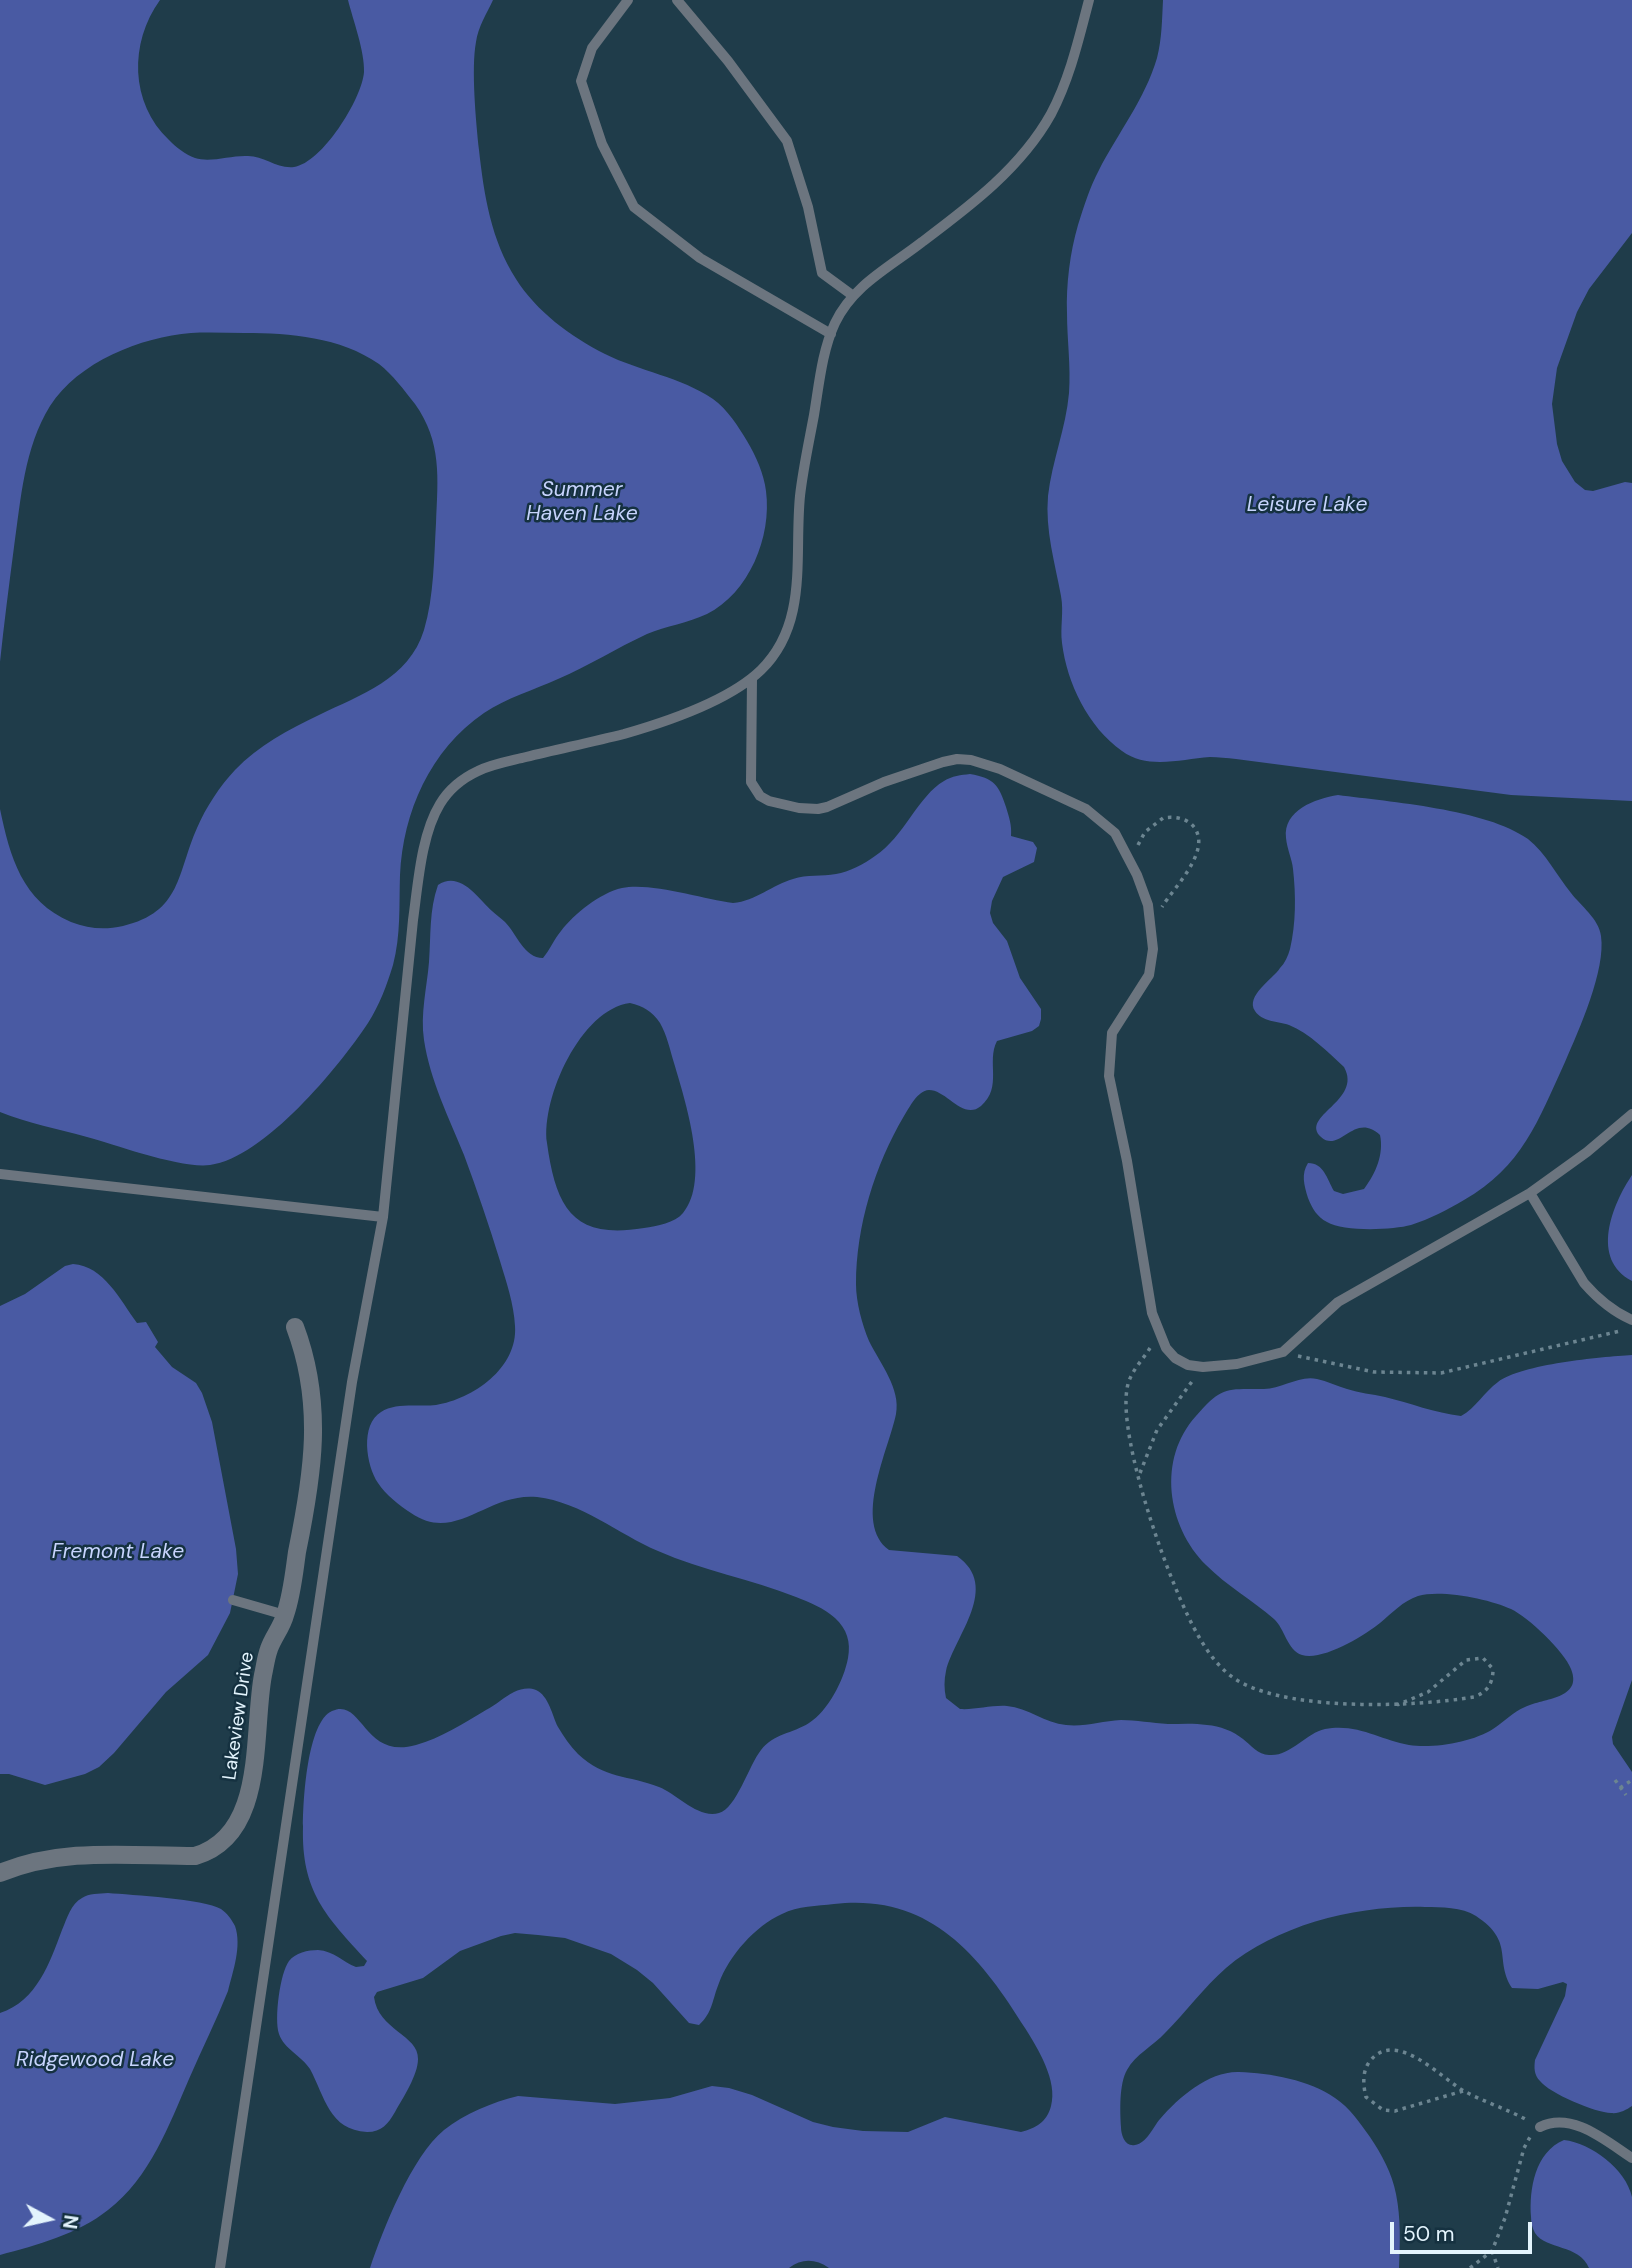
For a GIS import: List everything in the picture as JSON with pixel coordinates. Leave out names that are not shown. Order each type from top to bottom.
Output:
[{"type":"street","name":"Lakeview Drive","points":[[0,1873],[43,1860],[95,1853],[195,1856],[210,1852],[223,1842],[235,1826],[248,1794],[253,1771],[263,1677],[269,1648],[285,1615],[304,1516],[314,1438],[309,1374],[295,1327]]},
{"type":"lane","points":[[628,0],[592,48],[581,81],[603,144],[634,207],[700,258],[831,334]]},
{"type":"lane","points":[[677,0],[728,61],[787,141],[808,206],[822,273],[852,295]]},
{"type":"lane","points":[[220,2268],[352,1382],[383,1217],[413,920],[427,839],[440,803],[450,790],[479,770],[647,726],[704,704],[751,678],[777,651],[788,630],[795,606],[800,494],[831,334],[852,295],[972,203],[999,179],[1038,135],[1051,112],[1076,50],[1089,0]]},
{"type":"lane","points":[[751,678],[751,782],[760,796],[769,801],[799,808],[828,807],[872,786],[943,762],[971,760],[1013,774],[1095,815],[1115,833],[1129,858],[1148,905],[1152,927],[1150,970],[1142,989],[1119,1018],[1112,1033],[1109,1076],[1127,1161],[1152,1313],[1166,1348],[1175,1358],[1188,1365],[1203,1367],[1253,1361],[1283,1352],[1338,1303],[1531,1193],[1587,1152],[1632,1114]]},
{"type":"lane","points":[[0,1174],[383,1217]]},
{"type":"lane","points":[[1531,1193],[1584,1283],[1617,1312],[1632,1320]]},
{"type":"lane","points":[[233,1600],[285,1615]]},
{"type":"lane","points":[[1540,2127],[1550,2122],[1569,2123],[1595,2134],[1632,2158]]},
{"type":"path","points":[[1129,858],[1145,832],[1163,817],[1183,819],[1192,823],[1197,831],[1199,841],[1193,863],[1166,901],[1152,927]]},
{"type":"path","points":[[1157,1328],[1150,1348],[1129,1380],[1126,1390],[1128,1425],[1139,1475],[1162,1553],[1182,1605],[1212,1656],[1232,1677],[1260,1690],[1291,1697],[1343,1703],[1398,1704],[1460,1699],[1482,1694],[1490,1687],[1493,1669],[1483,1658],[1466,1660],[1434,1688],[1398,1704]]},
{"type":"path","points":[[1283,1352],[1374,1372],[1441,1373],[1632,1328]]},
{"type":"path","points":[[1139,1475],[1157,1430],[1203,1367]]},
{"type":"path","points":[[1615,1780],[1626,1795]]},
{"type":"path","points":[[1620,1788],[1632,1780]]},
{"type":"path","points":[[1463,2091],[1395,2111],[1383,2110],[1373,2105],[1366,2097],[1366,2067],[1371,2059],[1384,2052],[1406,2054],[1428,2063],[1463,2091],[1498,2104],[1540,2127],[1524,2148],[1505,2218],[1492,2251],[1470,2268]]},
{"type":"path","points":[[1492,2251],[1497,2268]]},
{"type":"water","name":"Summer Haven Lake","points":[[0,0],[160,0],[143,35],[138,72],[147,109],[156,125],[175,146],[195,158],[208,160],[254,157],[294,167],[305,163],[328,142],[348,113],[362,84],[363,55],[348,0],[493,0],[477,36],[475,95],[486,200],[507,264],[534,302],[580,340],[618,360],[701,391],[718,403],[732,418],[750,447],[765,485],[767,509],[761,545],[746,578],[722,605],[700,617],[647,634],[569,674],[501,703],[465,728],[449,745],[423,784],[407,828],[402,851],[396,954],[372,1016],[339,1063],[276,1129],[231,1159],[210,1165],[166,1160],[0,1112],[0,809],[8,844],[21,876],[30,890],[54,913],[71,922],[103,928],[123,926],[142,920],[157,911],[175,889],[205,812],[235,770],[285,732],[381,683],[407,661],[417,647],[430,604],[433,577],[437,491],[434,446],[424,418],[389,373],[364,355],[331,342],[279,334],[191,333],[152,340],[112,354],[62,390],[50,406],[34,439],[22,492],[0,662]]},
{"type":"water","name":"Leisure Lake","points":[[1163,0],[1632,0],[1632,233],[1589,289],[1577,312],[1557,368],[1552,404],[1562,461],[1575,482],[1585,490],[1593,491],[1625,482],[1632,483],[1632,801],[1511,795],[1223,758],[1154,762],[1132,757],[1122,751],[1089,717],[1074,688],[1065,658],[1062,602],[1047,509],[1069,393],[1069,269],[1078,225],[1093,183],[1152,73],[1160,44]]},
{"type":"water","points":[[970,774],[990,780],[1001,793],[1011,825],[1011,836],[1033,842],[1037,848],[1034,862],[1003,877],[992,901],[990,913],[993,923],[1007,941],[1020,978],[1041,1009],[1041,1019],[1039,1026],[1032,1031],[997,1041],[993,1057],[993,1083],[988,1099],[981,1106],[974,1110],[961,1108],[936,1091],[929,1090],[917,1096],[911,1104],[884,1155],[869,1197],[859,1240],[856,1284],[864,1327],[893,1386],[897,1405],[873,1504],[878,1538],[889,1550],[957,1556],[970,1568],[975,1582],[971,1612],[946,1671],[946,1698],[960,1709],[1007,1706],[1066,1725],[1121,1720],[1212,1726],[1231,1731],[1265,1755],[1277,1755],[1291,1749],[1325,1729],[1348,1728],[1398,1743],[1419,1746],[1452,1743],[1485,1734],[1521,1709],[1560,1696],[1572,1686],[1571,1669],[1567,1662],[1536,1627],[1511,1609],[1491,1602],[1452,1594],[1427,1594],[1407,1601],[1373,1628],[1343,1646],[1321,1654],[1302,1655],[1289,1644],[1274,1619],[1214,1573],[1193,1549],[1175,1512],[1172,1472],[1176,1452],[1184,1433],[1196,1416],[1212,1399],[1226,1391],[1271,1388],[1310,1378],[1461,1416],[1498,1382],[1525,1370],[1562,1362],[1632,1355],[1632,1680],[1612,1737],[1613,1744],[1632,1772],[1632,2106],[1617,2113],[1595,2110],[1553,2091],[1537,2076],[1535,2060],[1565,1996],[1567,1984],[1563,1982],[1538,1989],[1512,1988],[1496,1934],[1470,1913],[1438,1907],[1373,1910],[1320,1920],[1294,1929],[1247,1953],[1226,1968],[1165,2033],[1130,2065],[1121,2090],[1121,2130],[1124,2140],[1129,2144],[1139,2144],[1185,2094],[1206,2081],[1228,2073],[1276,2076],[1314,2086],[1340,2102],[1354,2116],[1389,2171],[1399,2213],[1399,2268],[829,2268],[809,2261],[789,2268],[370,2268],[400,2194],[432,2142],[452,2124],[470,2114],[518,2096],[615,2104],[670,2098],[712,2086],[752,2095],[813,2122],[863,2131],[908,2132],[945,2117],[1021,2132],[1040,2124],[1049,2112],[1052,2086],[1045,2066],[1025,2028],[989,1976],[948,1934],[924,1919],[897,1908],[868,1903],[801,1908],[788,1911],[762,1926],[744,1943],[729,1963],[710,2010],[699,2025],[689,2023],[653,1983],[637,1970],[611,1954],[565,1938],[515,1933],[460,1951],[423,1978],[377,1992],[374,1997],[383,2017],[412,2044],[418,2059],[406,2093],[392,2116],[377,2131],[354,2130],[336,2119],[310,2069],[281,2039],[278,2027],[283,1975],[289,1961],[295,1956],[318,1950],[334,1954],[356,1967],[364,1966],[367,1961],[339,1930],[319,1901],[306,1869],[303,1849],[308,1764],[317,1730],[332,1711],[342,1709],[351,1713],[374,1737],[385,1744],[398,1747],[416,1745],[434,1738],[461,1725],[514,1692],[533,1689],[544,1697],[565,1738],[588,1762],[607,1772],[659,1787],[696,1809],[711,1814],[725,1810],[731,1804],[766,1744],[809,1723],[823,1711],[839,1685],[848,1658],[849,1647],[845,1631],[835,1618],[821,1608],[779,1591],[675,1558],[569,1505],[537,1497],[519,1498],[457,1520],[443,1523],[427,1521],[393,1500],[374,1475],[367,1446],[374,1418],[394,1407],[436,1405],[464,1396],[490,1379],[501,1368],[514,1341],[514,1318],[505,1276],[469,1168],[435,1084],[424,1040],[423,1010],[432,913],[438,885],[446,881],[461,883],[505,922],[526,950],[543,958],[566,924],[580,911],[605,894],[622,888],[662,889],[733,903],[749,899],[798,877],[831,875],[851,870],[885,848],[935,788],[950,778]],"holes":[[[635,1004],[654,1015],[666,1038],[689,1118],[695,1181],[691,1199],[683,1213],[675,1219],[644,1228],[600,1229],[584,1224],[563,1202],[551,1166],[547,1124],[558,1081],[581,1038],[596,1021],[612,1009]]]},
{"type":"water","points":[[1338,795],[1437,808],[1488,820],[1510,829],[1528,839],[1540,851],[1593,918],[1601,936],[1599,966],[1584,1017],[1546,1104],[1526,1141],[1500,1173],[1484,1187],[1438,1214],[1403,1227],[1344,1227],[1327,1222],[1315,1212],[1304,1184],[1304,1171],[1308,1163],[1321,1169],[1334,1191],[1343,1194],[1364,1189],[1378,1163],[1380,1135],[1371,1129],[1362,1128],[1335,1140],[1328,1141],[1321,1137],[1316,1129],[1318,1122],[1345,1089],[1348,1079],[1344,1067],[1304,1033],[1258,1015],[1253,1005],[1261,988],[1285,962],[1292,939],[1295,889],[1286,828],[1302,807]]},
{"type":"water","points":[[1632,1175],[1632,1281],[1619,1271],[1611,1259],[1608,1246],[1612,1216]]},
{"type":"water","name":"Fremont Lake","points":[[65,1266],[84,1266],[102,1277],[137,1323],[146,1322],[158,1342],[155,1347],[172,1367],[196,1383],[202,1393],[212,1422],[236,1549],[238,1574],[230,1613],[208,1655],[166,1692],[99,1767],[85,1774],[45,1785],[9,1774],[0,1774],[0,1306],[25,1294]]},
{"type":"water","name":"Ridgewood Lake","points":[[108,1893],[184,1900],[221,1909],[235,1926],[238,1942],[228,1991],[166,2132],[136,2182],[108,2210],[84,2226],[43,2243],[0,2255],[0,2013],[13,2007],[33,1990],[75,1904],[88,1895]]},
{"type":"water","points":[[1564,2140],[1596,2152],[1623,2177],[1632,2197],[1632,2268],[1589,2268],[1578,2255],[1547,2242],[1534,2231],[1531,2221],[1531,2195],[1536,2172],[1546,2153]]}]
